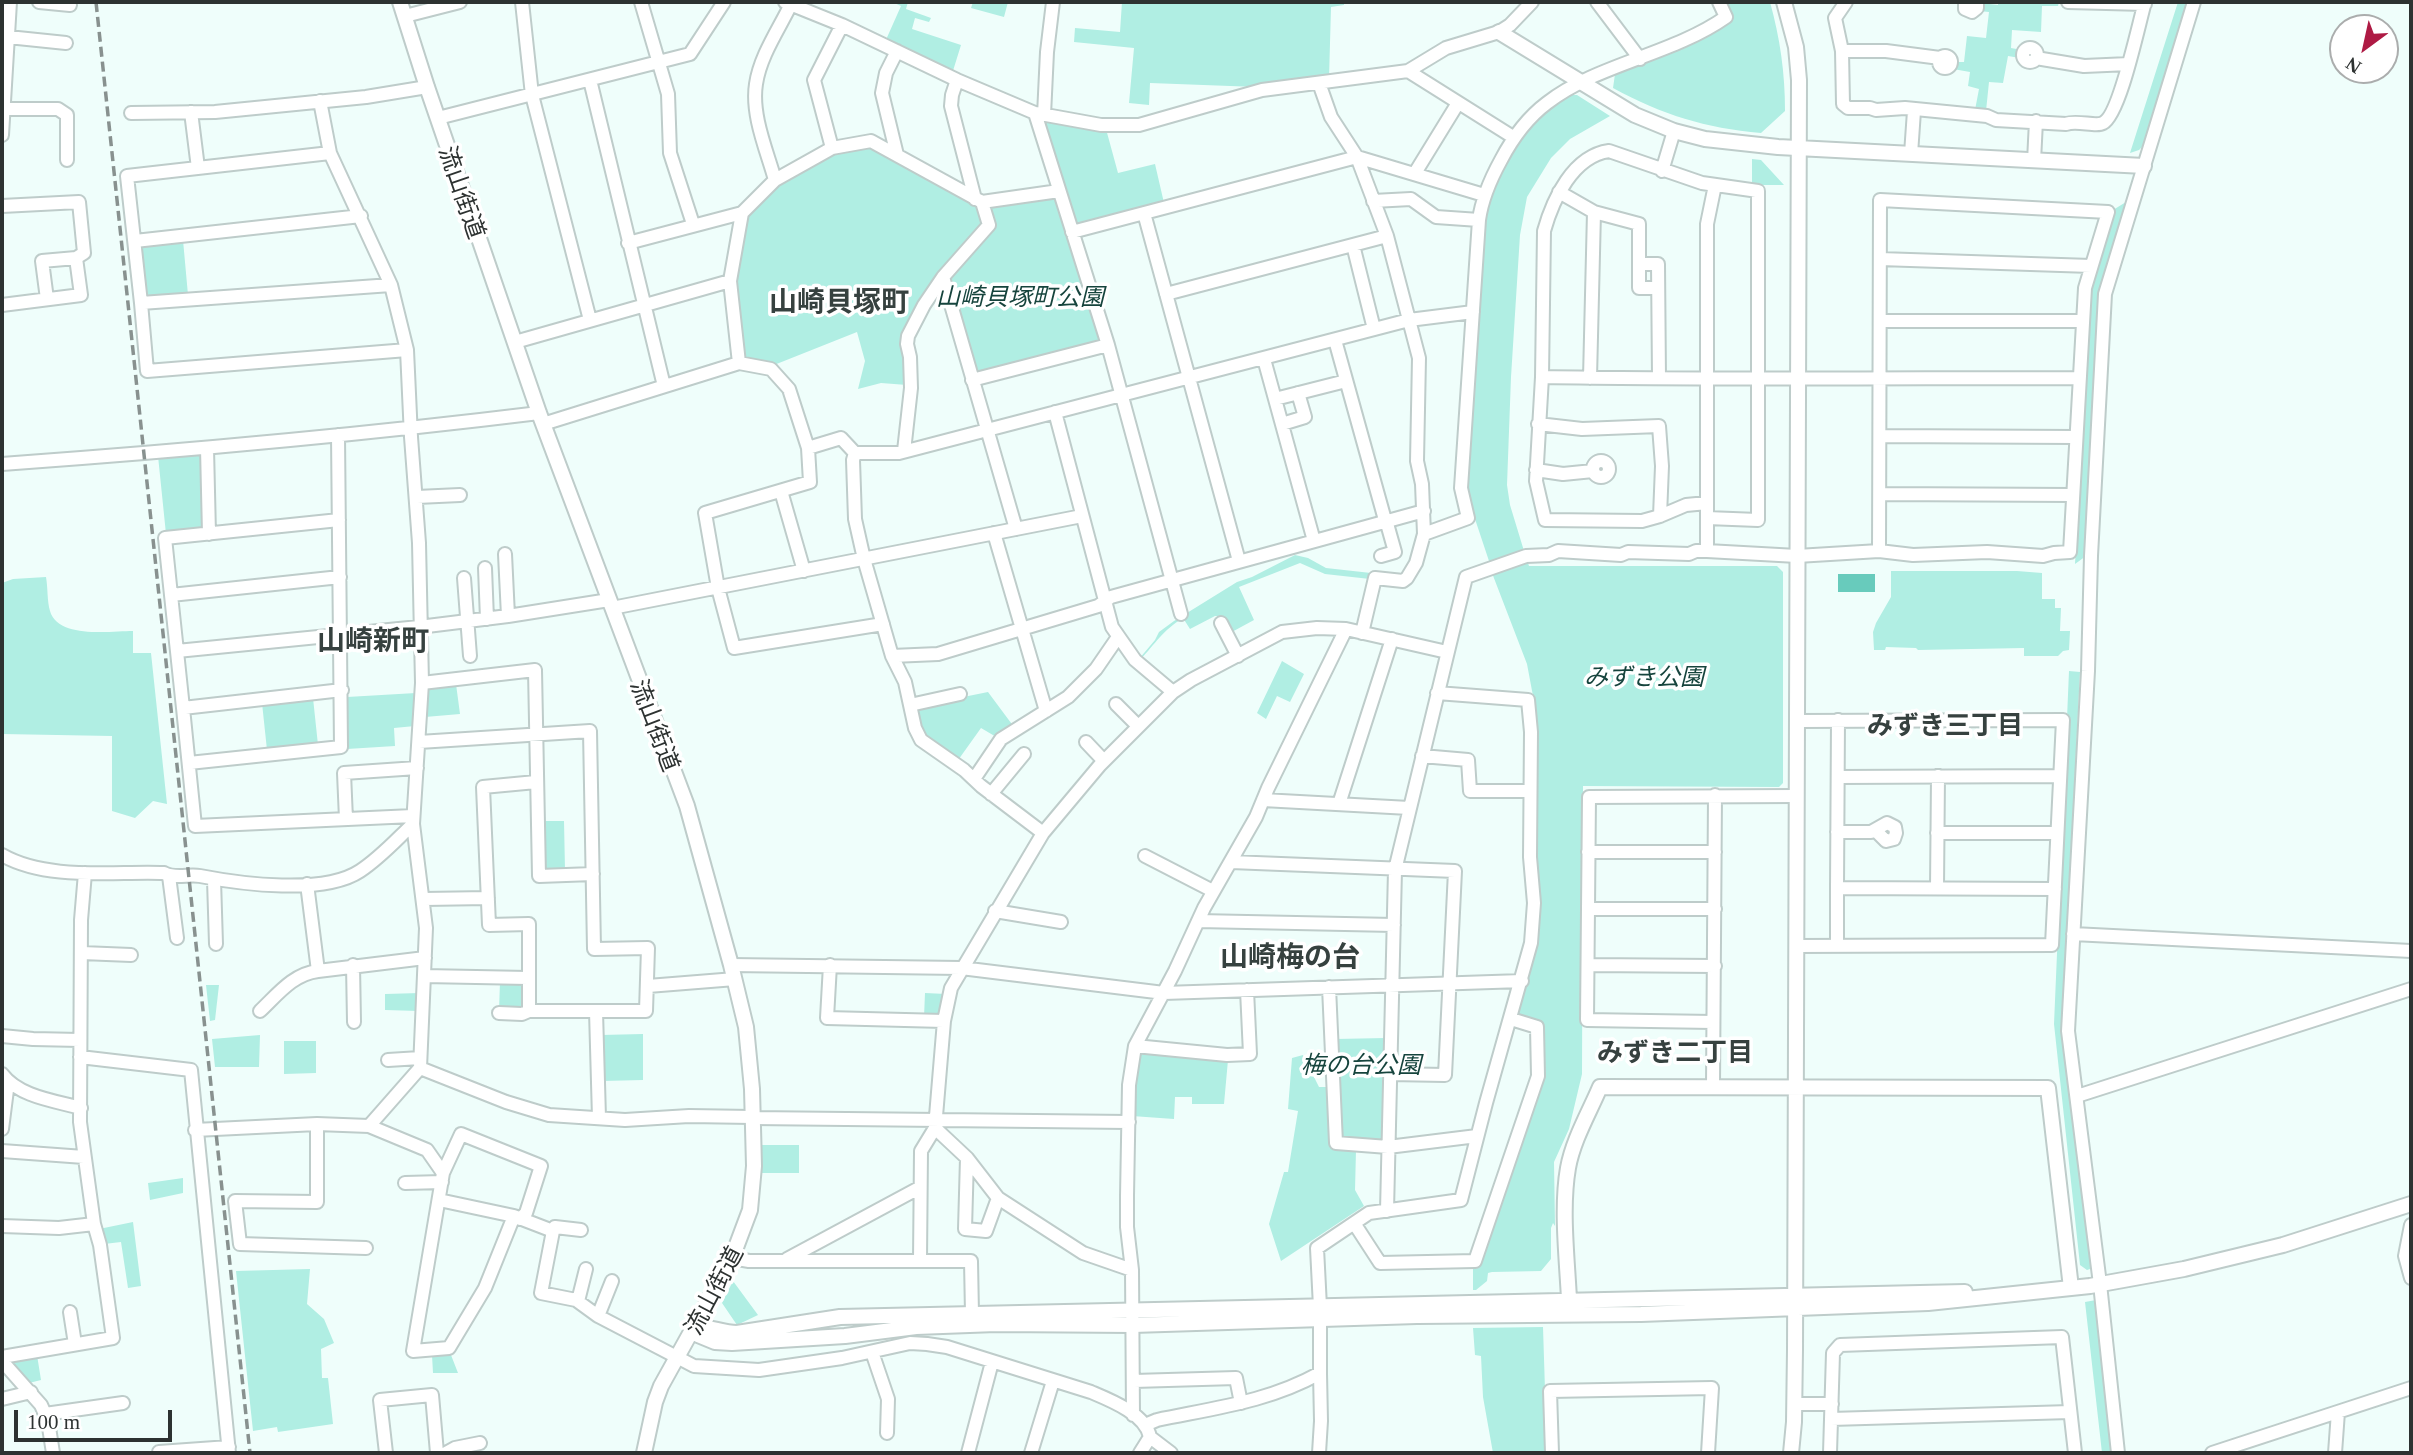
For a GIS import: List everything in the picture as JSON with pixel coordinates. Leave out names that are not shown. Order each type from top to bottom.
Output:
[{"type":"street","points":[[2,135],[4,54],[10,2]]},
{"type":"street","points":[[39,2],[70,5]]},
{"type":"street","points":[[402,9],[460,2]]},
{"type":"street","points":[[522,2],[531,95],[590,320]]},
{"type":"street","points":[[641,2],[668,94],[670,153],[693,224]]},
{"type":"street","points":[[438,118],[690,54],[724,2]]},
{"type":"street","points":[[1053,2],[1039,114],[1059,191],[1122,394],[1181,614]]},
{"type":"street","points":[[775,180],[757,113],[756,86],[762,64],[788,3],[1039,114],[1101,125],[1139,125],[1262,90],[1408,71],[1446,48],[1499,32],[1510,25],[1532,2]]},
{"type":"street","points":[[1597,2],[1640,59]]},
{"type":"street","points":[[1424,534],[1468,518],[1461,488],[1479,220],[1488,184],[1513,137],[1547,103],[1581,83],[1712,27],[1726,17],[1719,2]]},
{"type":"street","points":[[1784,2],[1796,47],[1799,80],[1795,1310],[1791,1453]]},
{"type":"street","points":[[1846,2],[1835,18],[1842,51],[1843,104],[1848,108],[1905,108],[1914,111],[1987,116],[1996,120],[2103,123],[2110,116],[2120,95],[2145,3],[2068,2]]},
{"type":"street","points":[[1964,2],[1965,9],[1972,12],[1977,8],[1977,2]]},
{"type":"street","points":[[2118,1453],[2068,1031],[2105,294],[2194,2]]},
{"type":"street","name":"流山街道","points":[[402,9],[541,418],[687,806],[746,1027],[754,1166],[746,1227],[655,1402],[644,1453]]},
{"type":"street","points":[[832,148],[814,80],[842,25]]},
{"type":"street","points":[[1499,32],[1635,115],[1674,131],[1740,144],[1799,149],[2144,166]]},
{"type":"street","points":[[8,37],[66,43]]},
{"type":"street","points":[[897,51],[886,73],[882,93],[897,155]]},
{"type":"street","points":[[1842,51],[1886,51],[1940,58]]},
{"type":"street","points":[[2036,58],[2084,66],[2129,64]]},
{"type":"street","points":[[1408,71],[1513,137]]},
{"type":"street","points":[[590,80],[664,386]]},
{"type":"street","points":[[904,451],[911,388],[908,336],[943,277],[989,225],[951,106],[957,80]]},
{"type":"street","points":[[1319,83],[1331,117],[1357,157],[1387,236],[1419,358],[1417,461],[1424,511],[1424,534],[1416,563],[1408,578],[1403,581],[1375,578],[1362,633]]},
{"type":"street","points":[[131,113],[191,112],[366,97],[427,87]]},
{"type":"street","points":[[320,101],[330,153],[391,285],[407,350],[417,498],[422,683],[413,820],[426,928],[420,1063],[369,1126]]},
{"type":"street","points":[[1415,173],[1458,103]]},
{"type":"street","points":[[3,109],[58,109],[67,115],[67,160]]},
{"type":"street","points":[[1911,154],[1914,111]]},
{"type":"street","points":[[191,112],[198,168]]},
{"type":"street","points":[[2034,161],[2036,121]]},
{"type":"street","points":[[1662,171],[1674,131]]},
{"type":"street","points":[[628,243],[741,213],[775,180],[832,148],[871,141],[979,200],[1059,191]]},
{"type":"street","points":[[1707,503],[1686,505],[1642,521],[1545,520],[1536,481],[1542,377],[1543,239],[1548,215],[1559,192],[1586,160],[1599,152],[1609,151],[1662,171],[1715,185],[1758,191],[1758,520],[1707,518]]},
{"type":"street","points":[[330,153],[127,176],[147,371],[407,350]]},
{"type":"street","points":[[1072,232],[1357,157],[1484,195]]},
{"type":"street","points":[[1707,551],[1707,223],[1715,185]]},
{"type":"street","points":[[1559,192],[1594,212],[1639,224],[1639,288],[1658,288]]},
{"type":"street","points":[[1373,201],[1411,199],[1436,217],[1479,220]]},
{"type":"street","points":[[1387,1211],[1395,870],[1466,577],[1526,556],[1549,555],[1558,551],[1612,555],[1628,552],[1689,554],[1707,551],[1797,556],[1879,551],[1913,555],[1986,552],[2043,556],[2070,552],[2085,288],[2108,212],[1880,200],[1879,551]]},
{"type":"street","points":[[2,206],[79,202],[84,253],[76,258],[42,261],[47,299]]},
{"type":"street","points":[[1590,378],[1594,212]]},
{"type":"street","points":[[739,363],[730,281],[741,213]]},
{"type":"street","points":[[1144,214],[1239,561]]},
{"type":"street","points":[[135,241],[361,216]]},
{"type":"street","points":[[1166,294],[1387,236]]},
{"type":"street","points":[[1353,245],[1374,329]]},
{"type":"street","points":[[2,305],[81,295],[76,258]]},
{"type":"street","points":[[1880,259],[2091,266]]},
{"type":"street","points":[[1639,264],[1658,264],[1659,378]]},
{"type":"street","points":[[943,277],[1016,529]]},
{"type":"street","points":[[514,342],[730,281]]},
{"type":"street","points":[[141,303],[391,285]]},
{"type":"street","points":[[808,448],[841,438],[855,453],[904,451],[1409,320],[1473,312]]},
{"type":"street","points":[[1881,321],[2082,321]]},
{"type":"street","points":[[1335,340],[1395,552],[1381,556]]},
{"type":"street","points":[[972,380],[1108,345]]},
{"type":"street","points":[[1264,359],[1314,541]]},
{"type":"street","points":[[2,464],[541,418],[739,363],[771,369],[789,389],[808,448],[810,482],[705,513],[718,588],[734,648],[883,624]]},
{"type":"street","points":[[1542,377],[2080,378]]},
{"type":"street","points":[[1275,399],[1346,381]]},
{"type":"street","points":[[1282,424],[1305,417],[1298,393]]},
{"type":"street","points":[[1055,412],[1112,627],[1135,660],[1173,692]]},
{"type":"street","points":[[1538,424],[1582,429],[1659,425],[1662,466],[1660,516]]},
{"type":"street","points":[[188,763],[341,747],[338,435]]},
{"type":"street","points":[[1880,436],[2076,438]]},
{"type":"street","points":[[208,448],[209,534]]},
{"type":"street","points":[[855,453],[855,519],[892,656],[905,682],[915,729],[922,740],[1043,833]]},
{"type":"street","points":[[1536,470],[1563,474],[1594,471]]},
{"type":"street","points":[[781,491],[804,571]]},
{"type":"street","points":[[1880,494],[2073,495]]},
{"type":"street","points":[[417,498],[460,495]]},
{"type":"street","points":[[892,656],[938,654],[1098,606],[1111,597],[1424,511]]},
{"type":"street","points":[[177,651],[419,627],[718,588],[1082,516]]},
{"type":"street","points":[[339,520],[165,538],[195,826],[346,819],[413,820]]},
{"type":"street","points":[[994,533],[1046,711]]},
{"type":"street","points":[[505,554],[508,616]]},
{"type":"street","points":[[485,568],[487,619]]},
{"type":"street","points":[[171,595],[340,577]]},
{"type":"street","points":[[464,578],[470,656]]},
{"type":"street","points":[[1221,623],[1238,656]]},
{"type":"street","points":[[920,1260],[921,1151],[936,1123],[944,1021],[951,988],[1043,833],[1104,761],[1173,692],[1282,632],[1317,628],[1346,629],[1447,652]]},
{"type":"street","points":[[1133,1415],[1132,1270],[1127,1227],[1129,1085],[1135,1045],[1213,891],[1263,800],[1346,629]]},
{"type":"street","points":[[974,779],[1000,739],[1068,697],[1084,683],[1118,637]]},
{"type":"street","points":[[1339,804],[1392,639]]},
{"type":"street","points":[[422,683],[535,670],[539,876],[593,874]]},
{"type":"street","points":[[183,708],[342,690]]},
{"type":"street","points":[[1319,1453],[1320,1312],[1317,1248],[1369,1213],[1461,1200],[1522,981],[1534,924],[1531,732],[1528,700],[1437,693]]},
{"type":"street","points":[[910,705],[960,694]]},
{"type":"street","points":[[1116,704],[1138,726]]},
{"type":"street","points":[[1837,945],[1838,720]]},
{"type":"street","points":[[1796,946],[2052,945],[2063,720],[1797,721]]},
{"type":"street","points":[[419,742],[590,731],[594,948],[648,948],[646,1011],[499,1013]]},
{"type":"street","points":[[1086,743],[1104,761]]},
{"type":"street","points":[[991,794],[1024,754]]},
{"type":"street","points":[[1422,756],[1468,760],[1470,791],[1530,791]]},
{"type":"street","points":[[346,819],[344,773],[417,768]]},
{"type":"street","points":[[1937,888],[1938,776]]},
{"type":"street","points":[[1838,777],[2060,776]]},
{"type":"street","points":[[529,1011],[529,924],[489,925],[483,787],[536,782]]},
{"type":"street","points":[[1713,1086],[1715,796]]},
{"type":"street","points":[[1713,1022],[1587,1020],[1590,797],[1796,796]]},
{"type":"street","points":[[1263,800],[1409,808]]},
{"type":"street","points":[[2,855],[13,862],[35,867],[85,873],[164,873],[169,876],[199,876],[214,880],[275,885],[307,884],[345,879],[360,872],[413,820]]},
{"type":"street","points":[[1837,832],[1876,831]]},
{"type":"street","points":[[1937,833],[2057,833]]},
{"type":"street","points":[[1588,852],[1714,852]]},
{"type":"street","points":[[1144,856],[1213,891]]},
{"type":"street","points":[[1231,862],[1455,871],[1445,1075],[1390,1074]]},
{"type":"street","points":[[53,1453],[45,1414],[31,1392],[2,1359],[113,1338],[80,1122],[81,920],[85,873]]},
{"type":"street","points":[[169,876],[177,938]]},
{"type":"street","points":[[214,880],[216,944]]},
{"type":"street","points":[[307,884],[318,971]]},
{"type":"street","points":[[1837,888],[2055,889]]},
{"type":"street","points":[[424,899],[488,898]]},
{"type":"street","points":[[1589,909],[1715,909]]},
{"type":"street","points":[[995,911],[1061,922]]},
{"type":"street","points":[[1198,921],[1394,925]]},
{"type":"street","points":[[2073,934],[2411,951]]},
{"type":"street","points":[[82,953],[131,955]]},
{"type":"street","points":[[260,1011],[294,979],[306,972],[425,957]]},
{"type":"street","points":[[353,965],[354,1022]]},
{"type":"street","points":[[830,965],[827,1018],[944,1021]]},
{"type":"street","points":[[648,986],[733,972],[830,965],[961,968],[1164,992],[1522,981]]},
{"type":"street","points":[[1588,965],[1715,966]]},
{"type":"street","points":[[424,976],[528,978]]},
{"type":"street","points":[[1329,987],[1336,1143],[1388,1147],[1477,1136]]},
{"type":"street","points":[[2077,1096],[2411,989]]},
{"type":"street","points":[[1135,1045],[1227,1055],[1250,1054],[1247,990]]},
{"type":"street","points":[[596,1011],[599,1118]]},
{"type":"street","points":[[1354,1223],[1380,1263],[1475,1261],[1538,1076],[1537,1027],[1511,1019]]},
{"type":"street","points":[[2,1036],[80,1040]]},
{"type":"street","points":[[80,1057],[191,1070],[229,1450],[159,1452]]},
{"type":"street","points":[[388,1060],[420,1063],[528,1110],[549,1115],[625,1120],[688,1116],[936,1123],[1129,1122]]},
{"type":"street","points":[[5,1078],[20,1090],[81,1108]]},
{"type":"street","points":[[2,1129],[5,1078]]},
{"type":"street","points":[[1569,1299],[1566,1202],[1568,1170],[1600,1087],[2048,1088],[2071,1288]]},
{"type":"street","points":[[936,1123],[998,1198],[1083,1253],[1132,1270]]},
{"type":"street","points":[[195,1129],[317,1124],[369,1126],[427,1150],[442,1177]]},
{"type":"street","points":[[317,1124],[317,1202],[236,1201],[240,1244],[366,1248]]},
{"type":"street","points":[[461,1134],[541,1166],[526,1213],[517,1217],[485,1288],[449,1349],[413,1351],[439,1200],[442,1177],[461,1134]]},
{"type":"street","points":[[2,1151],[84,1157]]},
{"type":"street","points":[[967,1158],[965,1229],[986,1231],[998,1198]]},
{"type":"street","points":[[405,1183],[442,1177]]},
{"type":"street","points":[[784,1260],[919,1188]]},
{"type":"street","points":[[439,1200],[517,1217],[553,1231]]},
{"type":"street","points":[[2071,1288],[1569,1299],[1320,1312],[1133,1325],[996,1324],[909,1328],[845,1336],[725,1343],[698,1335],[695,1327],[704,1326],[737,1334],[839,1317],[1133,1309],[1320,1312],[1536,1317],[1795,1310],[1928,1303],[2071,1288],[2183,1269],[2246,1255],[2411,1204]]},
{"type":"street","points":[[2,1226],[59,1228],[94,1224]]},
{"type":"street","points":[[2411,1225],[2405,1256],[2411,1278]]},
{"type":"street","points":[[581,1230],[555,1227],[541,1293],[578,1301],[598,1316],[694,1366],[760,1370],[872,1352],[910,1343],[947,1347],[1110,1400],[1133,1415],[1171,1453]]},
{"type":"street","points":[[821,1242],[822,1259]]},
{"type":"street","points":[[732,1258],[971,1261],[972,1314]]},
{"type":"street","points":[[578,1301],[586,1269]]},
{"type":"street","points":[[598,1316],[612,1281]]},
{"type":"street","points":[[69,1312],[75,1344]]},
{"type":"street","points":[[909,1328],[910,1343]]},
{"type":"street","points":[[1830,1453],[1833,1353],[1840,1345],[2062,1337],[2075,1453]]},
{"type":"street","points":[[872,1352],[888,1399],[887,1433]]},
{"type":"street","points":[[968,1453],[992,1362]]},
{"type":"street","points":[[1140,1453],[1148,1431],[1157,1420],[1267,1398],[1294,1388],[1320,1373]]},
{"type":"street","points":[[1134,1381],[1236,1378],[1241,1403]]},
{"type":"street","points":[[1031,1453],[1053,1381]]},
{"type":"street","points":[[1552,1453],[1550,1391],[1712,1388],[1708,1453]]},
{"type":"street","points":[[2212,1453],[2411,1388]]},
{"type":"street","points":[[2,1399],[31,1392]]},
{"type":"street","points":[[386,1453],[380,1400],[432,1395],[437,1453]]},
{"type":"street","points":[[45,1414],[123,1403]]},
{"type":"street","points":[[1794,1404],[1832,1404]]},
{"type":"street","points":[[1831,1419],[2070,1412]]},
{"type":"street","points":[[2335,1453],[2338,1412]]},
{"type":"street","points":[[446,1453],[455,1448],[480,1443]]},
{"type":"green space","points":[[892,2],[908,2],[906,9],[931,18],[929,22],[915,18],[912,29],[961,45],[952,74],[885,42],[901,6]]},
{"type":"green space","points":[[973,2],[1008,2],[1004,17],[971,8]]},
{"type":"green space","points":[[1122,2],[1344,2],[1344,5],[1331,7],[1329,79],[1257,87],[1150,83],[1149,105],[1129,103],[1134,48],[1074,42],[1075,28],[1120,32]]},
{"type":"green space","points":[[1725,2],[1770,2],[1781,56],[1785,111],[1761,133],[1721,128],[1685,119],[1649,106],[1613,88],[1615,74],[1690,43],[1732,19]]},
{"type":"green space","points":[[1998,2],[2059,2],[2058,6],[2042,6],[2041,32],[2012,30],[2011,48],[2022,50],[2020,58],[2008,56],[2003,83],[1989,82],[1986,111],[1975,110],[1979,89],[1968,86],[1970,72],[1953,69],[1956,62],[1964,62],[1967,36],[1986,38],[1989,12],[1979,11],[1981,3],[1998,5]]},
{"type":"green space","points":[[2178,2],[2189,2],[2145,144],[2130,153]]},
{"type":"green space","points":[[1572,95],[1577,95],[1610,116],[1570,139],[1551,158],[1527,197],[1520,235],[1507,485],[1524,551],[1490,564],[1465,489],[1483,223],[1492,185],[1515,145],[1535,122]]},
{"type":"green space","points":[[1046,120],[1106,129],[1118,173],[1155,164],[1164,203],[1079,225],[1074,223],[1043,123]]},
{"type":"green space","points":[[871,146],[978,206],[984,222],[906,333],[907,385],[881,383],[858,389],[865,361],[857,332],[774,365],[746,360],[743,356],[735,277],[747,214],[779,184],[834,152]]},
{"type":"green space","points":[[1752,159],[1761,160],[1784,185],[1752,185]]},
{"type":"green space","name":"山崎貝塚町公園","points":[[1054,197],[1102,340],[1100,344],[978,375],[948,275],[992,226],[988,210],[991,206]]},
{"type":"green space","points":[[2126,202],[2098,293],[2086,556],[2075,564],[2089,289],[2113,210]]},
{"type":"green space","points":[[183,240],[188,295],[149,298],[144,296],[139,249],[142,245]]},
{"type":"green space","points":[[200,452],[203,454],[204,526],[201,531],[166,534],[158,456]]},
{"type":"green space","points":[[1295,555],[1308,558],[1326,568],[1371,573],[1370,579],[1325,574],[1300,563],[1239,587],[1254,620],[1230,633],[1220,616],[1190,629],[1183,618],[1139,659],[1159,632],[1174,621],[1237,582]]},
{"type":"green space","name":"みずき公園","points":[[1527,560],[1529,566],[1777,566],[1783,572],[1783,783],[1779,787],[1583,786],[1582,1074],[1569,1129],[1554,1162],[1555,1226],[1553,1223],[1551,1228],[1551,1259],[1541,1271],[1488,1273],[1487,1281],[1473,1290],[1473,1266],[1543,1077],[1543,1023],[1518,1014],[1536,949],[1540,917],[1536,870],[1533,696],[1527,664],[1492,573]]},
{"type":"green space","points":[[1891,571],[2042,573],[2042,599],[2055,599],[2055,608],[2061,608],[2060,631],[2070,631],[2069,650],[2058,656],[2024,656],[2024,648],[1918,650],[1886,647],[1885,650],[1874,650],[1873,632],[1891,597]]},
{"type":"green space","points":[[46,577],[50,611],[55,620],[63,626],[86,632],[133,631],[133,653],[151,653],[167,804],[153,801],[135,818],[112,811],[112,736],[2,734],[2,583],[13,579]]},
{"type":"green space","points":[[1282,661],[1304,674],[1290,702],[1277,696],[1266,719],[1257,713]]},
{"type":"green space","points":[[2069,671],[2080,672],[2062,1031],[2089,1254],[2093,1268],[2087,1270],[2080,1265],[2054,1024]]},
{"type":"green space","points":[[456,684],[460,714],[425,717],[426,691],[429,687]]},
{"type":"green space","points":[[988,692],[1014,727],[998,738],[981,728],[956,763],[921,737],[914,707]]},
{"type":"green space","points":[[416,693],[415,726],[394,728],[395,746],[347,749],[347,697]]},
{"type":"green space","points":[[313,698],[318,745],[267,750],[262,703]]},
{"type":"green space","points":[[542,821],[564,821],[565,870],[547,870],[543,867]]},
{"type":"green space","points":[[500,982],[520,982],[524,986],[524,1008],[499,1011]]},
{"type":"green space","points":[[206,985],[219,985],[215,1020],[210,1021]]},
{"type":"green space","points":[[420,993],[419,1011],[385,1010],[385,994]]},
{"type":"green space","points":[[925,993],[946,994],[940,1012],[935,1016],[924,1017]]},
{"type":"green space","points":[[643,1034],[643,1080],[602,1081],[601,1035]]},
{"type":"green space","points":[[260,1035],[259,1067],[215,1067],[212,1039]]},
{"type":"green space","name":"梅の台公園","points":[[1386,1038],[1384,1140],[1381,1143],[1343,1139],[1340,1136],[1335,1039]]},
{"type":"green space","points":[[284,1041],[316,1041],[316,1073],[284,1074]]},
{"type":"green space","points":[[1140,1051],[1228,1060],[1224,1104],[1192,1104],[1192,1097],[1175,1097],[1174,1119],[1132,1116],[1135,1067]]},
{"type":"green space","points":[[1303,1055],[1319,1087],[1328,1087],[1331,1148],[1356,1150],[1355,1190],[1364,1206],[1281,1261],[1269,1224],[1284,1172],[1288,1172],[1298,1111],[1288,1109],[1292,1058]]},
{"type":"green space","points":[[761,1145],[799,1145],[799,1173],[762,1173]]},
{"type":"green space","points":[[183,1178],[183,1193],[150,1200],[148,1183]]},
{"type":"green space","points":[[133,1222],[141,1286],[128,1288],[121,1242],[104,1244],[99,1229]]},
{"type":"green space","points":[[310,1269],[307,1304],[324,1319],[334,1343],[321,1349],[322,1378],[328,1378],[333,1424],[278,1432],[277,1427],[253,1431],[236,1271]]},
{"type":"green space","points":[[733,1281],[758,1315],[737,1325],[722,1303]]},
{"type":"green space","points":[[2096,1300],[2113,1453],[2102,1453],[2085,1302]]},
{"type":"green space","points":[[1543,1327],[1547,1453],[1493,1453],[1483,1397],[1481,1356],[1475,1355],[1473,1328]]},
{"type":"green space","points":[[37,1355],[41,1380],[29,1383],[12,1362]]},
{"type":"green space","points":[[432,1355],[451,1355],[458,1373],[433,1373]]},
{"type":"shaded area","points":[[1838,574],[1875,574],[1875,592],[1838,592]]},
{"type":"railway","points":[[96,2],[250,1453]]},
{"type":"district","name":"山崎貝塚町","points":[[839,300]]},
{"type":"district","name":"山崎新町","points":[[373,639]]},
{"type":"district","name":"みずき三丁目","points":[[1945,724]]},
{"type":"district","name":"山崎梅の台","points":[[1290,955]]},
{"type":"district","name":"みずき二丁目","points":[[1675,1051]]}]
